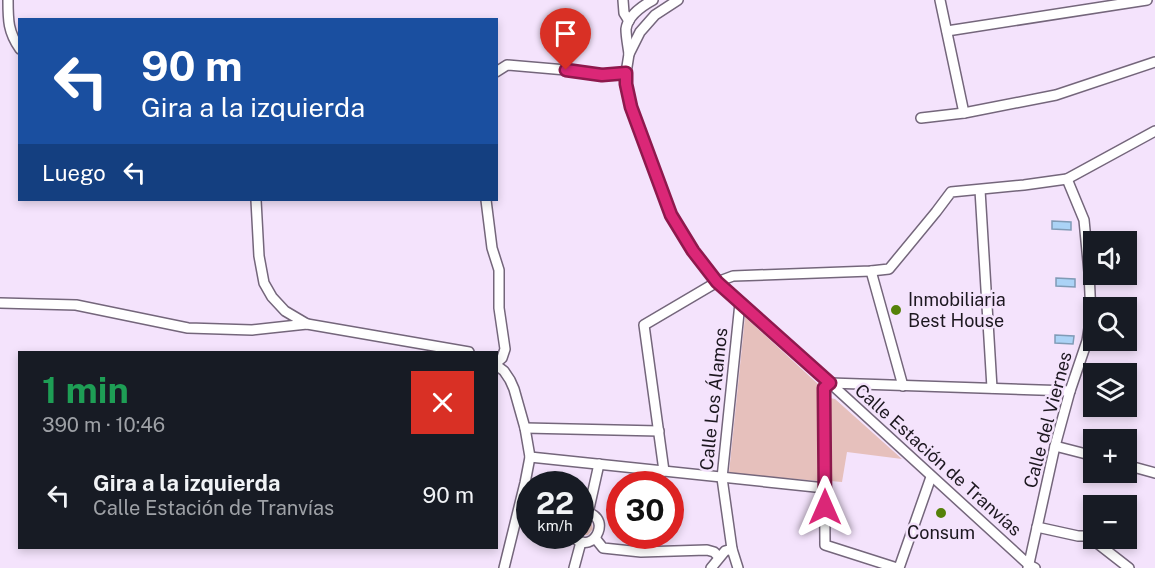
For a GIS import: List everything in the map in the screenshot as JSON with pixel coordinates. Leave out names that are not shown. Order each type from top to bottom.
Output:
[{"type":"street","points":[[8,0],[9,27],[18,46]]},
{"type":"street","points":[[623,0],[624,13],[629,21]]},
{"type":"street","points":[[629,54],[626,29],[629,21],[639,8],[653,0]]},
{"type":"street","points":[[629,21],[637,22],[655,15],[678,0]]},
{"type":"street","points":[[940,0],[964,113]]},
{"type":"street","points":[[947,31],[1147,0]]},
{"type":"street","points":[[629,54],[640,32],[655,15]]},
{"type":"street","name":"Calle Estación de Tranvías","points":[[629,54],[626,84],[631,107],[671,215],[693,251],[717,282],[1031,567]]},
{"type":"street","points":[[921,118],[964,113],[1056,95],[1155,62]]},
{"type":"street","points":[[498,71],[507,65],[602,75],[626,73]]},
{"type":"street","points":[[530,457],[664,471],[644,325],[717,282],[733,276],[889,269],[951,192],[1067,179],[1155,131]]},
{"type":"street","name":"Calle del Viernes","points":[[1031,567],[1037,527],[1055,446],[1087,341],[1091,316],[1084,220],[1067,179]]},
{"type":"street","points":[[980,190],[992,388]]},
{"type":"street","points":[[256,201],[259,256],[264,283],[272,297],[285,311],[307,324]]},
{"type":"street","points":[[486,201],[492,248],[499,270],[499,308],[505,349],[498,362]]},
{"type":"street","points":[[871,271],[903,386]]},
{"type":"street","points":[[0,303],[76,305],[188,328],[252,330],[307,324],[463,351]]},
{"type":"street","name":"Calle Los Álamos","points":[[738,568],[732,549],[722,478],[740,303]]},
{"type":"street","points":[[498,366],[510,380],[525,428],[530,457],[504,568]]},
{"type":"street","points":[[931,477],[898,568],[825,545],[824,388],[830,383],[1070,391]]},
{"type":"street","points":[[525,428],[659,431]]},
{"type":"street","points":[[1055,446],[1083,453]]},
{"type":"street","points":[[594,480],[599,464]]},
{"type":"street","points":[[1137,468],[1155,473]]},
{"type":"street","points":[[684,473],[825,489]]},
{"type":"street","points":[[594,516],[599,525],[595,538],[603,548],[641,552],[707,550],[719,557]]},
{"type":"street","points":[[1037,527],[1088,536],[1129,568]]},
{"type":"street","points":[[574,568],[579,549]]},
{"type":"street","points":[[711,568],[725,551],[732,549]]},
{"type":"shaded area","points":[[745,317],[818,384],[818,481],[729,473]]},
{"type":"shaded area","points":[[830,398],[835,399],[902,459],[847,452],[842,482],[830,481]]},
{"type":"water","points":[[1052,221],[1071,222],[1071,230],[1052,229]]},
{"type":"water","points":[[1056,278],[1075,279],[1075,287],[1056,286]]},
{"type":"water","points":[[1055,335],[1074,336],[1073,344],[1055,343]]},
{"type":"place","name":"Inmobiliaria Best House","points":[[896,310]]},
{"type":"place","name":"Consum","points":[[941,513]]},
{"type":"route","points":[[566,70],[602,75],[626,73],[631,107],[671,215],[693,251],[717,282],[830,383],[824,388],[825,507]]}]
